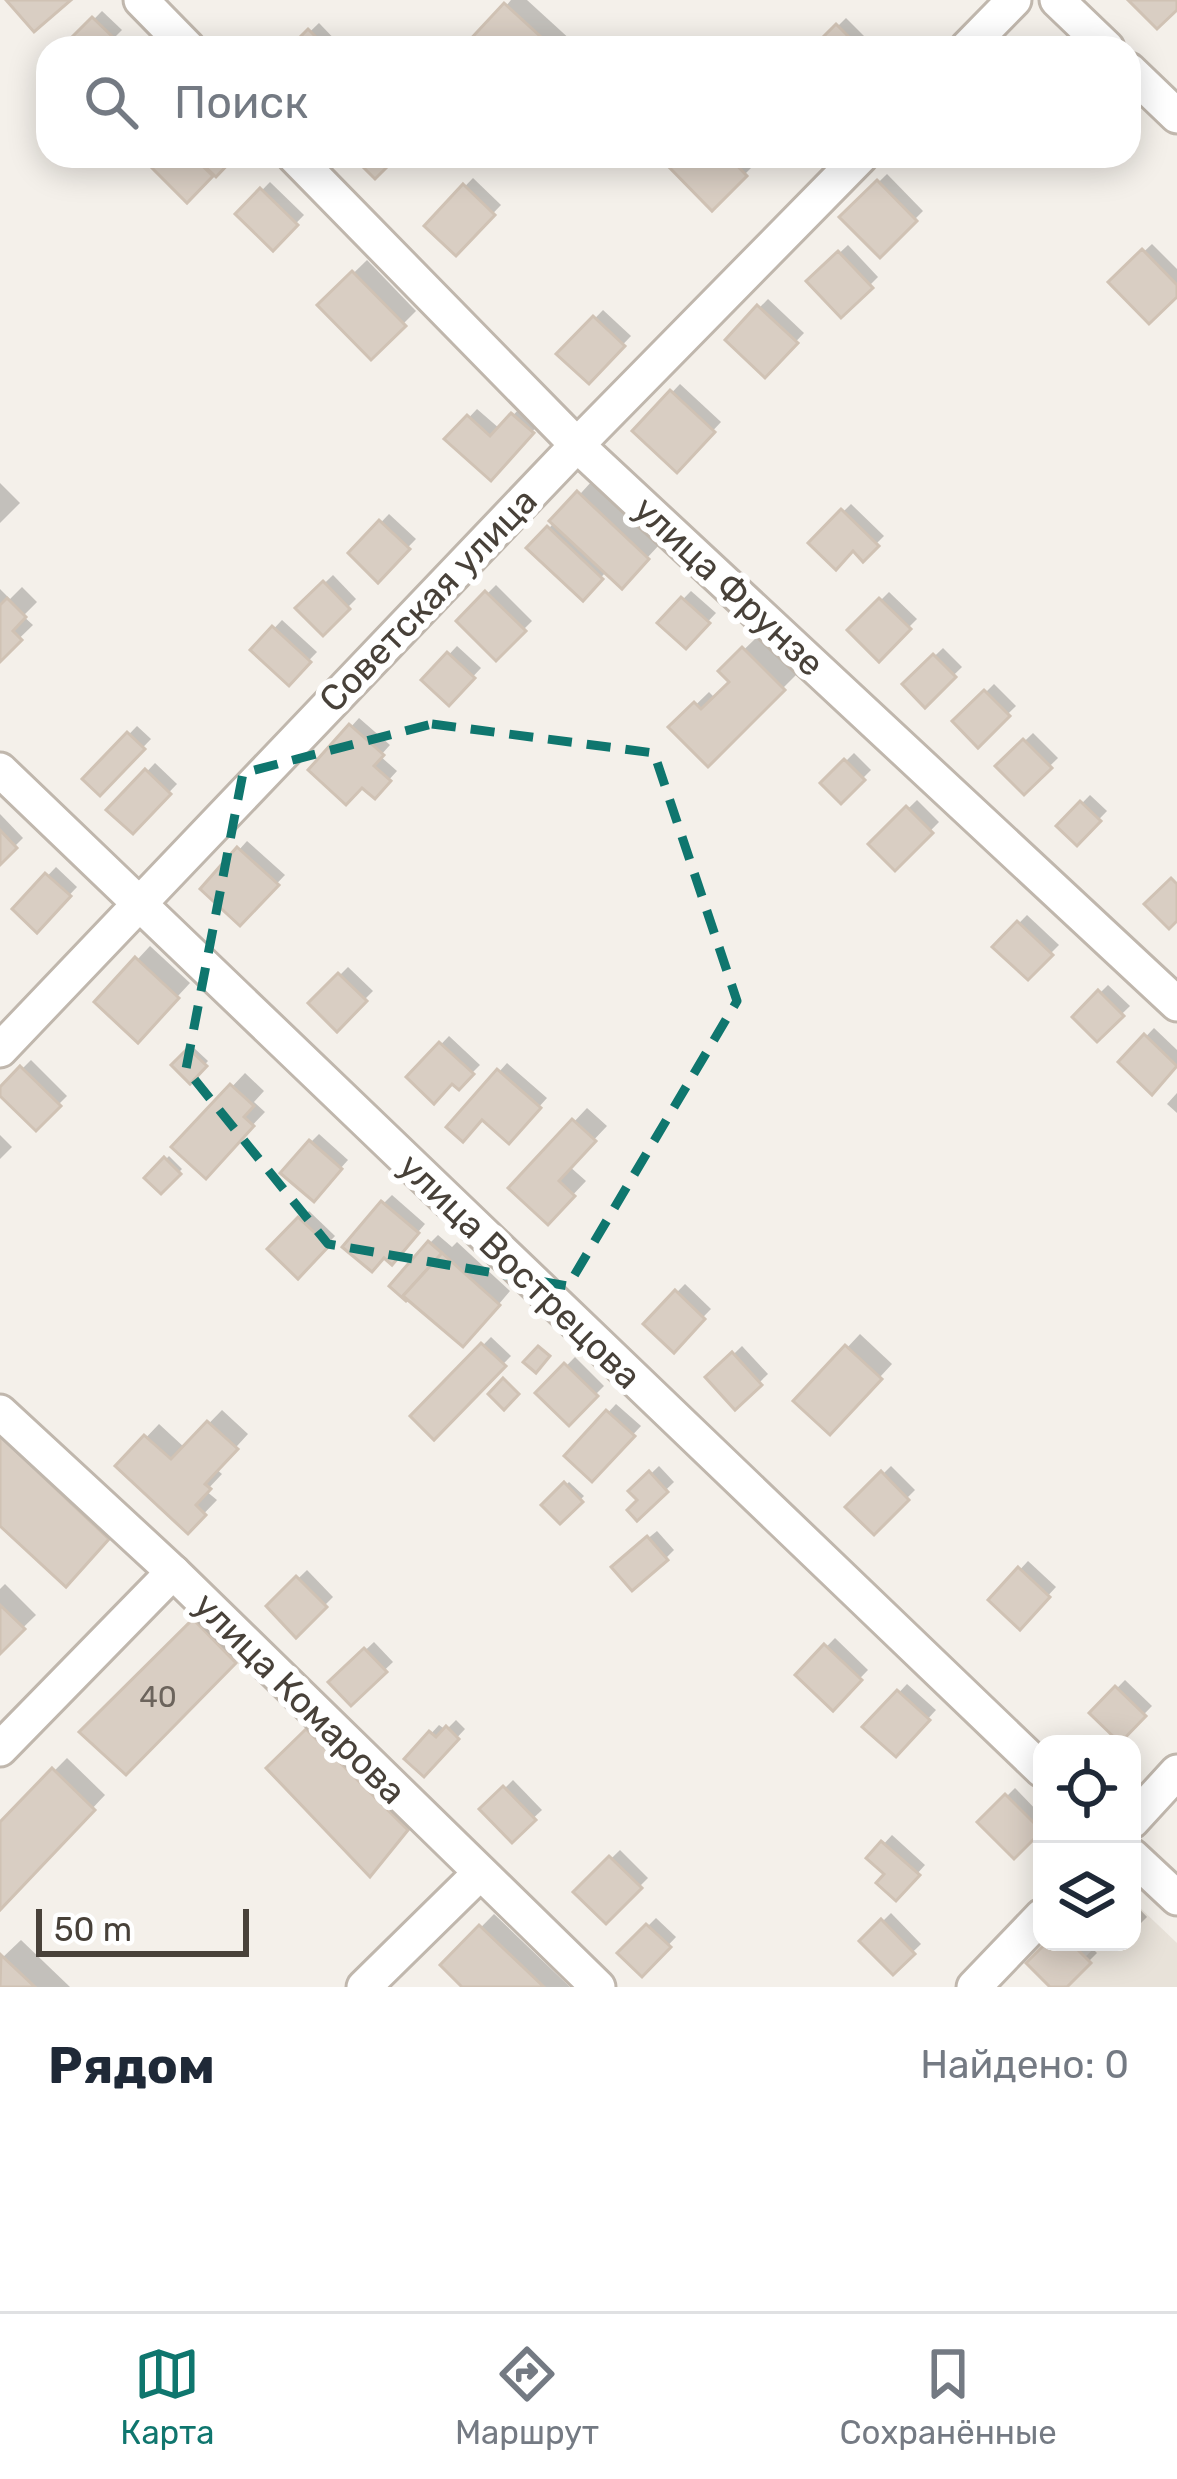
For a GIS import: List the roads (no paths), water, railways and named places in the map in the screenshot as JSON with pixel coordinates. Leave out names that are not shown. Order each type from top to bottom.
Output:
[{"type":"street","points":[[141,0],[176,36]]},
{"type":"street","points":[[979,36],[1014,0]]},
{"type":"street","points":[[1057,0],[1094,36]]},
{"type":"street","points":[[1141,82],[1177,116]]},
{"type":"street","name":"улица Фрунзе","points":[[306,168],[577,445],[1177,1004]]},
{"type":"street","name":"Советская улица","points":[[0,1050],[577,445],[849,168]]},
{"type":"street","name":"улица Вострецова","points":[[0,770],[1033,1761]]},
{"type":"street","name":"улица Комарова","points":[[0,1412],[173,1572],[598,1987]]},
{"type":"street","points":[[0,1749],[173,1572]]},
{"type":"street","points":[[1141,1811],[1177,1772]]},
{"type":"street","points":[[1141,1864],[1177,1898]]},
{"type":"street","points":[[364,1987],[479,1874]]},
{"type":"street","points":[[974,1987],[1033,1925]]}]
